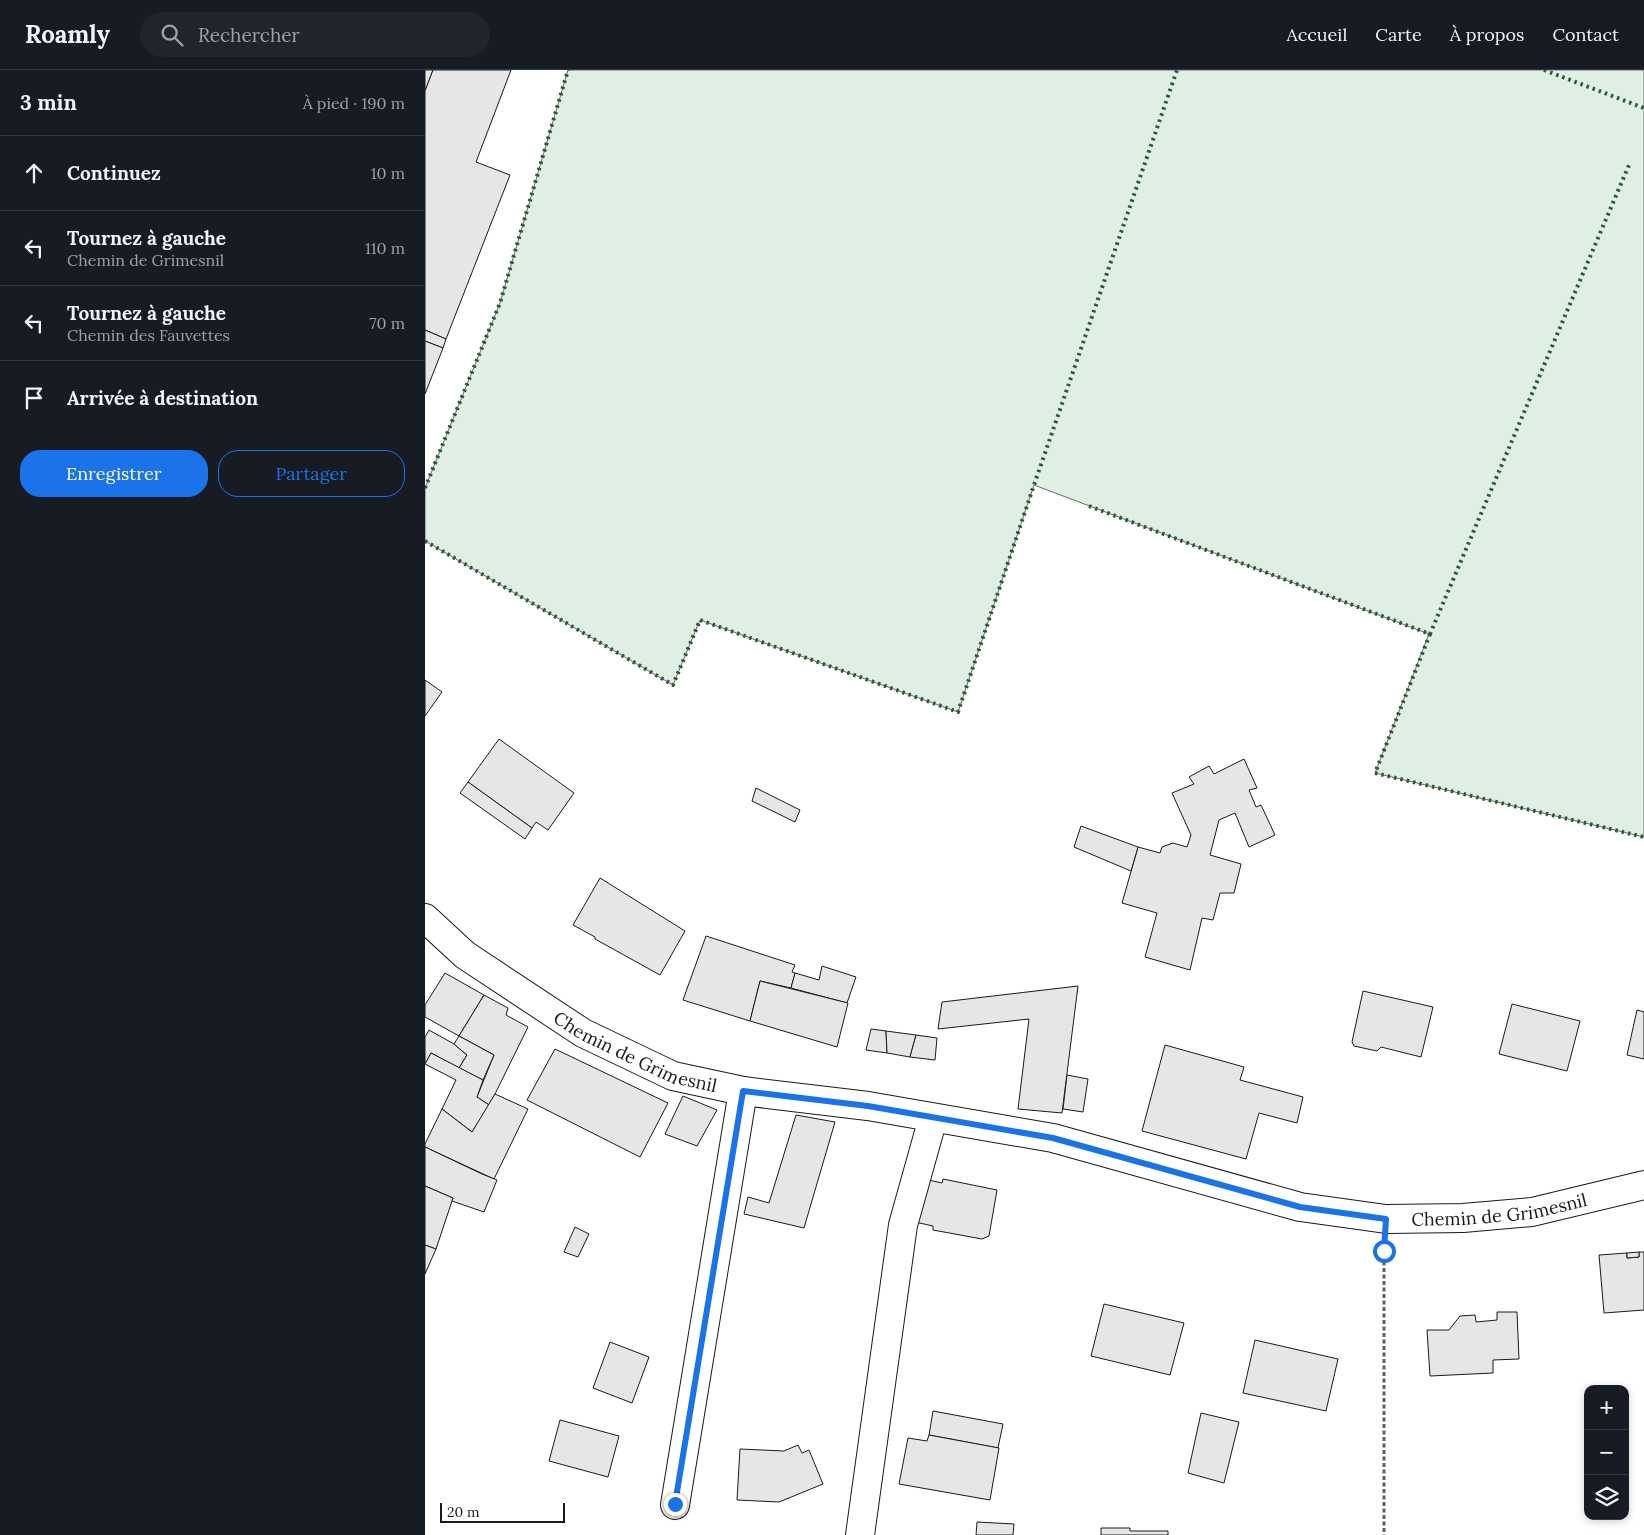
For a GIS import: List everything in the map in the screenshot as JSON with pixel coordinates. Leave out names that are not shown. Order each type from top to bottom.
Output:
[{"type":"street","name":"Chemin de Grimesnil","points":[[425,918],[465,955],[583,1032],[673,1076],[743,1091],[868,1106],[1053,1138],[1300,1207],[1386,1219],[1463,1218],[1532,1212],[1644,1185]]},
{"type":"street","points":[[675,1504],[743,1091]]},
{"type":"street","points":[[859,1535],[903,1225],[933,1118]]},
{"type":"path","points":[[1384,1535],[1384,1251],[1386,1219]]},
{"type":"green space","points":[[568,70],[1644,70],[1644,837],[1375,773],[1429,634],[1034,485],[958,712],[700,620],[673,685],[425,541],[425,488],[500,303]]},
{"type":"building","points":[[425,70],[433,70],[425,91]]},
{"type":"building","points":[[433,70],[511,70],[476,162],[510,175],[446,339],[425,330],[425,91]]},
{"type":"building","points":[[425,330],[446,339],[443,348],[425,341]]},
{"type":"building","points":[[425,341],[443,348],[425,394]]},
{"type":"building","points":[[425,680],[442,692],[425,716]]},
{"type":"building","points":[[499,739],[574,793],[548,830],[536,822],[532,828],[468,782]]},
{"type":"building","points":[[1244,759],[1257,788],[1249,790],[1256,807],[1261,805],[1275,835],[1249,847],[1235,813],[1219,820],[1210,855],[1241,864],[1234,893],[1220,893],[1213,920],[1202,918],[1190,970],[1145,957],[1157,913],[1122,903],[1138,847],[1160,853],[1162,847],[1173,843],[1187,847],[1191,835],[1172,793],[1194,784],[1189,777],[1209,766],[1214,774]]},
{"type":"building","points":[[468,782],[532,828],[525,839],[460,793]]},
{"type":"building","points":[[756,788],[800,810],[795,822],[752,801]]},
{"type":"building","points":[[1081,826],[1138,847],[1131,871],[1074,847]]},
{"type":"building","points":[[600,878],[685,931],[660,975],[573,925]]},
{"type":"building","points":[[706,936],[795,965],[792,972],[795,973],[791,988],[760,981],[750,1021],[683,1000]]},
{"type":"building","points":[[822,966],[856,977],[847,1003],[791,988],[795,973],[819,980]]},
{"type":"building","points":[[445,973],[484,995],[459,1036],[425,1017],[425,1005]]},
{"type":"building","points":[[760,981],[848,1003],[837,1047],[750,1021]]},
{"type":"building","points":[[1078,986],[1062,1113],[1018,1109],[1029,1019],[938,1029],[942,1002]]},
{"type":"building","points":[[1363,991],[1433,1007],[1421,1057],[1381,1047],[1377,1051],[1354,1046],[1352,1042]]},
{"type":"building","points":[[484,995],[508,1008],[506,1015],[528,1027],[489,1105],[477,1097],[494,1055],[459,1036]]},
{"type":"building","points":[[1512,1004],[1580,1021],[1567,1071],[1499,1054]]},
{"type":"building","points":[[1637,1010],[1644,1012],[1644,1059],[1627,1055]]},
{"type":"building","points":[[871,1029],[886,1031],[887,1053],[866,1050]]},
{"type":"building","points":[[429,1030],[454,1044],[467,1055],[459,1068],[431,1053],[425,1064],[425,1037]]},
{"type":"building","points":[[886,1031],[916,1035],[910,1057],[887,1053]]},
{"type":"building","points":[[916,1035],[937,1038],[935,1060],[910,1057]]},
{"type":"building","points":[[459,1036],[494,1055],[483,1080],[459,1068],[467,1055],[454,1044]]},
{"type":"building","points":[[1165,1045],[1244,1067],[1240,1080],[1303,1097],[1297,1123],[1259,1113],[1246,1159],[1142,1131]]},
{"type":"building","points":[[555,1049],[668,1103],[640,1157],[527,1100]]},
{"type":"building","points":[[431,1053],[483,1080],[477,1097],[489,1105],[472,1132],[442,1109],[456,1080],[425,1064]]},
{"type":"building","points":[[1067,1075],[1088,1079],[1083,1112],[1063,1109]]},
{"type":"building","points":[[495,1094],[528,1109],[494,1179],[425,1147],[442,1109],[472,1132]]},
{"type":"building","points":[[683,1096],[717,1110],[697,1146],[665,1134]]},
{"type":"building","points":[[796,1115],[835,1122],[804,1228],[744,1214],[748,1197],[769,1203]]},
{"type":"building","points":[[425,1147],[497,1180],[484,1212],[452,1201],[453,1198],[425,1186]]},
{"type":"building","points":[[924,1179],[942,1183],[943,1179],[997,1190],[989,1236],[982,1239],[933,1230],[933,1226],[915,1222]]},
{"type":"building","points":[[425,1186],[453,1198],[436,1249],[425,1245]]},
{"type":"building","points":[[575,1227],[589,1234],[578,1257],[564,1252]]},
{"type":"building","points":[[425,1245],[436,1249],[425,1274]]},
{"type":"building","points":[[1639,1252],[1644,1252],[1644,1310],[1604,1313],[1599,1255],[1627,1253],[1627,1258],[1639,1257]]},
{"type":"building","points":[[1639,1252],[1639,1257],[1627,1258],[1627,1253]]},
{"type":"building","points":[[1104,1304],[1184,1323],[1170,1375],[1091,1356]]},
{"type":"building","points":[[1497,1312],[1517,1312],[1519,1359],[1493,1360],[1493,1373],[1430,1376],[1427,1330],[1449,1330],[1460,1316],[1475,1315],[1476,1322],[1497,1320]]},
{"type":"building","points":[[1255,1340],[1338,1359],[1326,1411],[1243,1393]]},
{"type":"building","points":[[610,1342],[649,1357],[632,1403],[593,1388]]},
{"type":"building","points":[[933,1411],[1003,1424],[998,1448],[929,1435]]},
{"type":"building","points":[[1201,1413],[1239,1422],[1224,1483],[1188,1473]]},
{"type":"building","points":[[560,1420],[619,1436],[608,1477],[549,1461]]},
{"type":"building","points":[[929,1435],[999,1448],[990,1500],[899,1484],[908,1438],[927,1441]]},
{"type":"building","points":[[798,1445],[802,1453],[809,1450],[823,1484],[779,1502],[737,1500],[740,1449],[784,1451]]},
{"type":"building","points":[[977,1522],[1014,1524],[1013,1535],[976,1535]]},
{"type":"building","points":[[1101,1528],[1130,1528],[1130,1531],[1168,1531],[1168,1535],[1101,1535]]},
{"type":"hedge","points":[[425,488],[500,303],[568,70]]},
{"type":"hedge","points":[[425,541],[673,685],[700,620],[958,712],[1177,70]]},
{"type":"hedge","points":[[1544,70],[1644,108]]},
{"type":"hedge","points":[[1089,506],[1430,634],[1629,165]]},
{"type":"hedge","points":[[1430,634],[1375,773],[1644,837]]},
{"type":"route","points":[[675,1504],[743,1091],[868,1106],[1053,1138],[1300,1207],[1386,1219],[1384,1251]]}]
